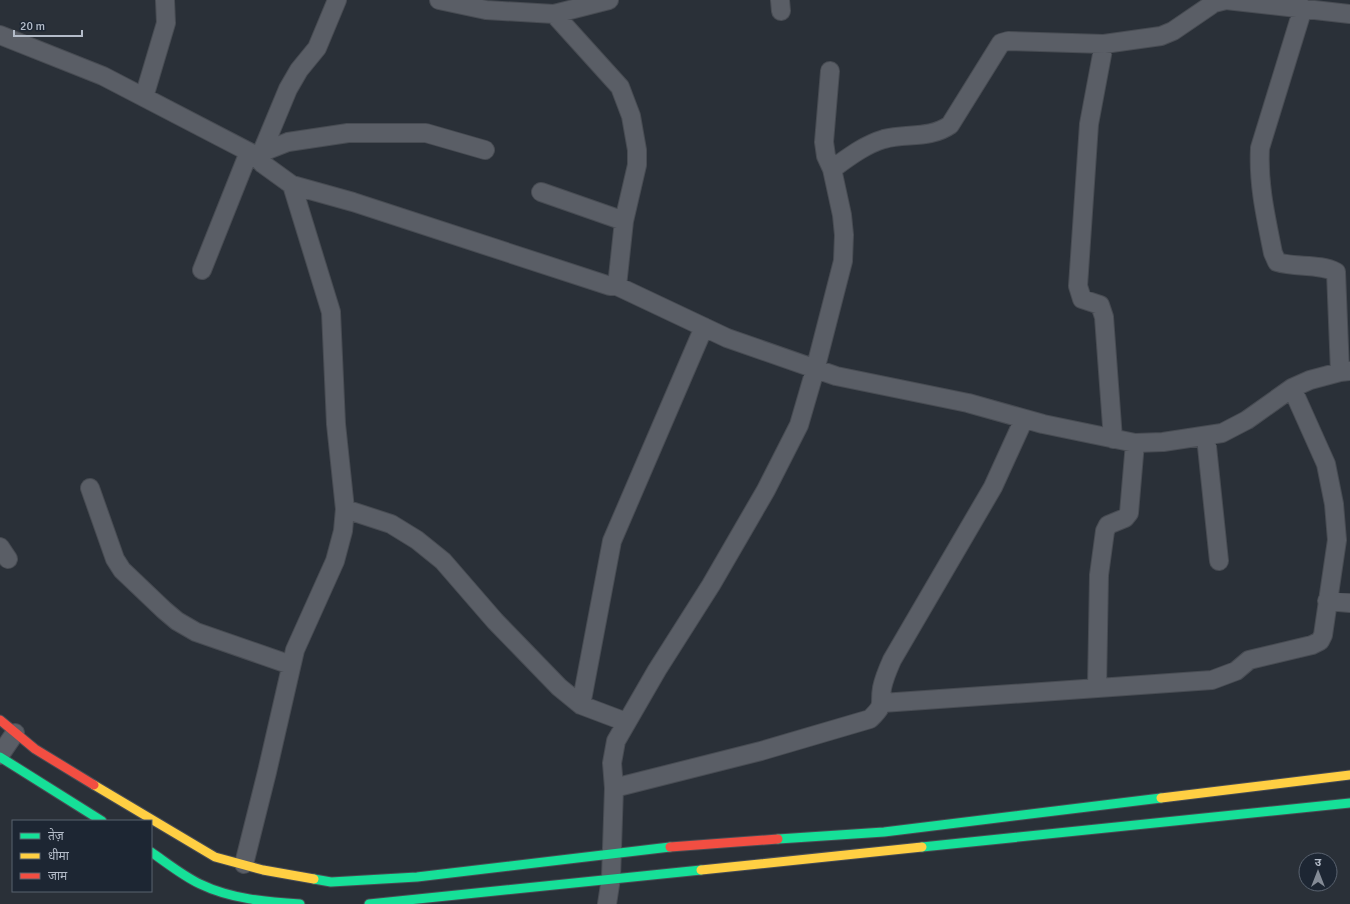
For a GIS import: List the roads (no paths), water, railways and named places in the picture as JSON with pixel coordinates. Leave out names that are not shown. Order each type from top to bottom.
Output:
[{"type":"street","points":[[144,97],[166,23],[165,0]]},
{"type":"street","points":[[202,270],[255,154],[288,88],[317,48],[337,0]]},
{"type":"street","points":[[439,0],[486,10],[554,14],[609,0]]},
{"type":"street","points":[[832,169],[860,150],[885,139],[932,134],[943,130],[950,125],[1002,43],[1008,41],[1104,44],[1161,36],[1173,31],[1202,5],[1226,0],[1303,8],[1325,5],[1350,14]]},
{"type":"street","points":[[0,35],[104,76],[255,154],[263,164],[292,185],[353,202],[603,283],[617,286],[727,338],[815,370],[836,376],[968,403],[1024,419],[1135,443],[1164,442],[1206,437],[1234,427],[1292,388],[1310,380],[1345,371],[1336,272],[1330,268],[1287,265],[1277,262],[1273,253],[1261,189],[1259,165],[1260,148],[1303,8]]},
{"type":"street","points":[[554,14],[620,87],[631,116],[637,150],[637,165],[624,221],[617,286]]},
{"type":"street","points":[[1104,44],[1090,124],[1078,286],[1082,299],[1100,305],[1104,318],[1113,439]]},
{"type":"street","points":[[607,904],[611,878],[614,788],[612,763],[616,741],[766,490],[799,425],[815,370],[843,260],[844,235],[842,215],[832,169],[826,156],[824,142],[830,71]]},
{"type":"street","points":[[255,154],[288,142],[348,133],[426,133],[485,150]]},
{"type":"street","points":[[244,864],[295,650],[336,561],[340,547],[345,509],[336,424],[331,312],[292,185]]},
{"type":"street","points":[[541,192],[624,221]]},
{"type":"street","points":[[581,705],[612,541],[704,327]]},
{"type":"street","points":[[882,703],[1212,680],[1236,670],[1249,660],[1312,645],[1320,641],[1337,540],[1334,504],[1326,464],[1292,388]]},
{"type":"street","points":[[614,788],[761,751],[870,719],[878,711],[882,703],[882,690],[892,660],[993,487],[1024,419]]},
{"type":"street","points":[[1206,437],[1219,561]]},
{"type":"street","points":[[1097,688],[1099,575],[1104,531],[1108,525],[1124,518],[1129,513],[1135,443]]},
{"type":"street","points":[[90,488],[115,559],[122,570],[164,610],[177,621],[196,632],[291,665]]},
{"type":"street","points":[[345,509],[391,524],[417,540],[442,561],[494,621],[559,687],[581,705],[626,722]]},
{"type":"street","points":[[1327,601],[1350,603]]},
{"type":"street","points":[[0,720],[35,749],[215,857],[263,870],[331,882],[417,877],[699,844],[884,832],[1350,775]]},
{"type":"street","points":[[15,733],[0,756],[100,820]]},
{"type":"street","points":[[369,904],[1350,803]]},
{"type":"street","points":[[152,853],[201,884],[236,895],[276,903],[300,904]]}]
